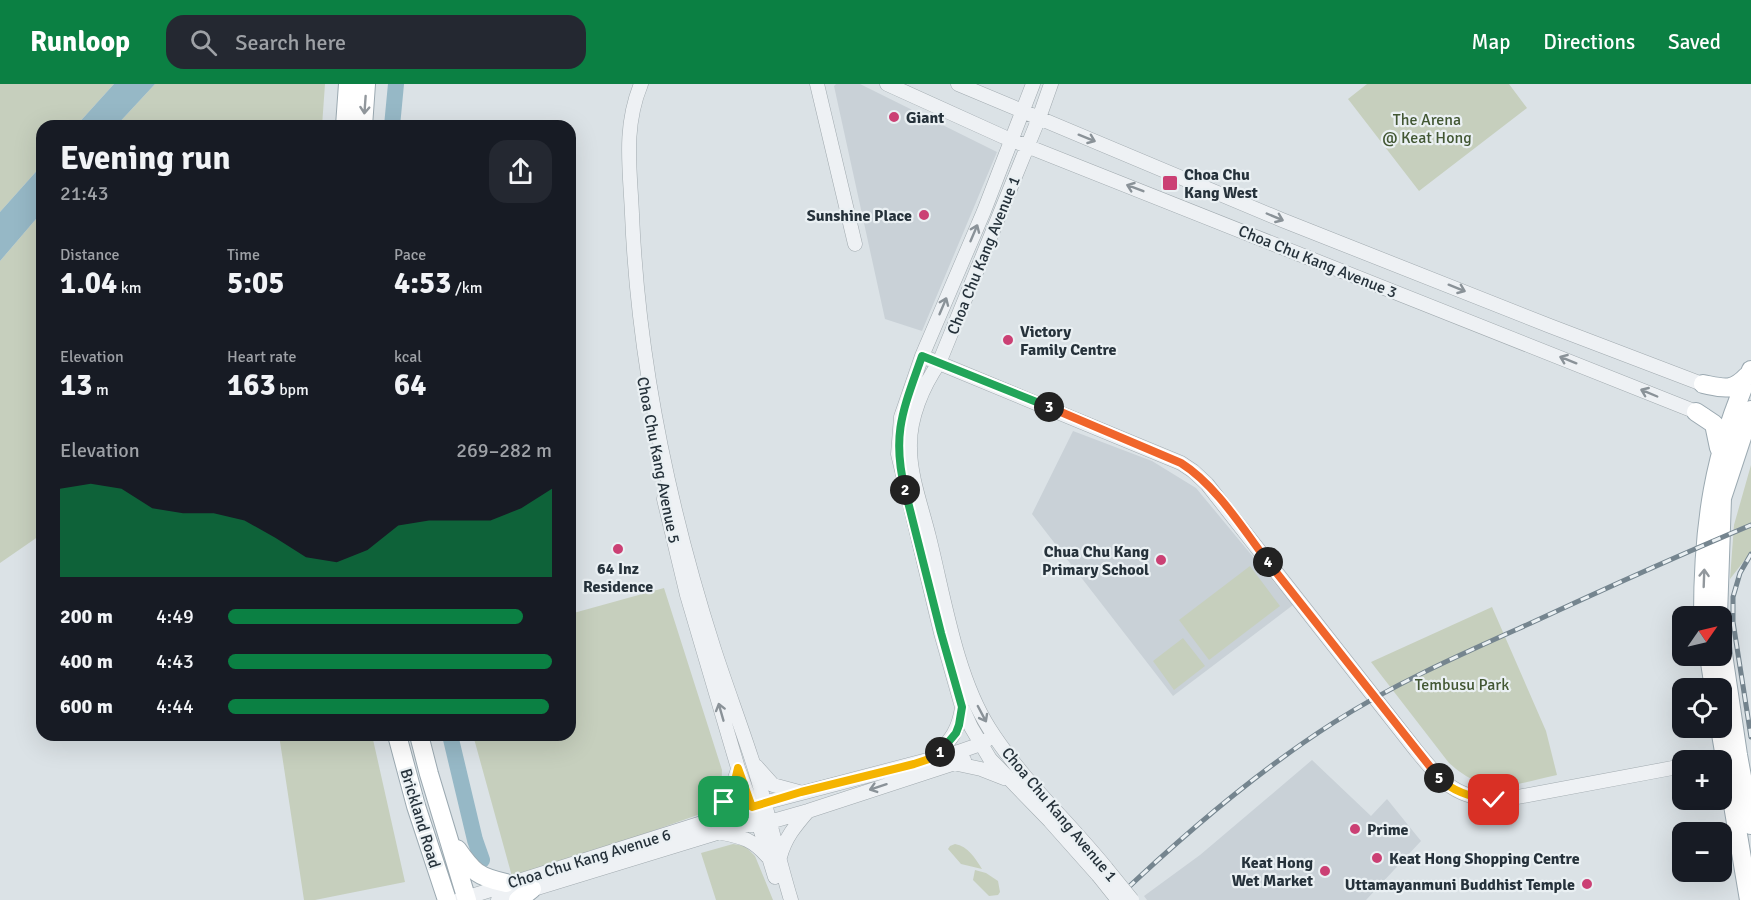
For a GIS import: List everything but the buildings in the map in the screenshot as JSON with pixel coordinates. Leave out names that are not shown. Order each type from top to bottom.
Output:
[{"type":"main road","points":[[345,120],[348,84]]},
{"type":"main road","points":[[363,120],[366,84]]},
{"type":"main road","points":[[1703,384],[1726,389],[1739,385],[1750,372]]},
{"type":"main road","points":[[1718,606],[1722,498],[1746,404],[1750,372]]},
{"type":"main road","points":[[1696,412],[1738,439]]},
{"type":"main road","points":[[1703,606],[1708,508],[1738,439]]},
{"type":"main road","points":[[1722,666],[1724,750]]},
{"type":"main road","name":"Brickland Road","points":[[399,741],[447,900]]},
{"type":"main road","name":"Brickland Road","points":[[421,741],[464,899]]},
{"type":"main road","points":[[1732,778],[1751,825]]},
{"type":"main road","points":[[1732,803],[1749,900]]},
{"type":"main road","points":[[448,838],[471,868],[491,880],[506,883]]},
{"type":"street","name":"Choa Chu Kang Avenue 5","points":[[631,84],[619,136],[624,235],[649,421],[709,633],[752,761],[758,805],[774,858]]},
{"type":"street","name":"Choa Chu Kang Avenue 5","points":[[641,84],[628,135],[633,235],[652,403],[687,595],[738,768],[758,805]]},
{"type":"street","points":[[817,84],[855,244]]},
{"type":"street","points":[[823,109],[826,84]]},
{"type":"street","name":"Choa Chu Kang Avenue 3","points":[[887,84],[1027,147],[1625,382],[1696,412],[1738,439]]},
{"type":"street","name":"Choa Chu Kang Avenue 3","points":[[958,84],[1282,220],[1703,384],[1746,404]]},
{"type":"street","name":"Choa Chu Kang Avenue 1","points":[[1033,84],[922,356],[901,417],[898,454],[941,633],[962,707],[983,749],[1084,858],[1132,900]]},
{"type":"street","name":"Choa Chu Kang Avenue 1","points":[[1051,84],[939,363],[929,376],[916,411],[909,447],[912,467],[961,661],[975,701],[997,739],[1036,789],[1082,839],[1118,900]]},
{"type":"street","points":[[922,356],[1181,463],[1194,471],[1207,484],[1415,749],[1440,779],[1455,790],[1474,797],[1502,800],[1672,768]]},
{"type":"street","points":[[935,757],[955,735],[962,707]]},
{"type":"street","name":"Choa Chu Kang Avenue 6","points":[[498,900],[525,895],[720,832],[746,825],[764,824],[808,811],[951,763],[983,749],[997,739]]},
{"type":"street","name":"Choa Chu Kang Avenue 6","points":[[464,899],[506,883],[801,792],[935,757],[983,749]]},
{"type":"street","points":[[752,761],[773,785],[801,792]]},
{"type":"street","points":[[951,763],[981,769],[1013,782]]},
{"type":"street","points":[[702,823],[724,802],[734,785],[738,768]]},
{"type":"street","points":[[1035,805],[1032,797],[1036,789]]},
{"type":"street","points":[[782,900],[774,858],[790,831],[808,811]]},
{"type":"street","points":[[720,832],[757,844],[774,858],[791,900]]},
{"type":"shaded area","name":"Sunshine Place","points":[[836,84],[860,84],[997,152],[922,331],[885,319],[834,86]]},
{"type":"shaded area","name":"Chua Chu Kang Primary School","points":[[1073,431],[1152,461],[1196,488],[1293,605],[1173,696],[1032,514]]},
{"type":"shaded area","points":[[1312,760],[1371,816],[1387,799],[1421,841],[1366,900],[1147,900],[1144,896],[1200,855]]},
{"type":"green space","points":[[0,84],[114,84],[81,120],[36,120],[36,172],[0,212]]},
{"type":"green space","points":[[155,84],[325,84],[322,120],[122,120]]},
{"type":"green space","name":"The Arena @ Keat Hong","points":[[1367,84],[1509,84],[1527,108],[1419,191],[1348,99]]},
{"type":"green space","points":[[36,219],[36,538],[0,563],[0,261]]},
{"type":"green space","points":[[1751,465],[1751,552],[1730,579],[1734,525]]},
{"type":"green space","points":[[1250,566],[1280,606],[1209,660],[1179,620]]},
{"type":"green space","points":[[664,588],[722,770],[721,793],[709,811],[513,880],[475,741],[576,741],[576,612]]},
{"type":"green space","name":"Tembusu Park","points":[[1492,607],[1546,731],[1557,775],[1500,786],[1488,785],[1463,774],[1449,763],[1371,662]]},
{"type":"green space","points":[[1183,638],[1205,666],[1174,690],[1153,661]]},
{"type":"green space","points":[[280,741],[373,741],[405,882],[315,900],[304,900]]},
{"type":"green space","points":[[733,844],[745,846],[755,856],[773,900],[716,900],[701,853]]},
{"type":"green space","points":[[955,844],[967,850],[982,869],[961,864],[948,849]]},
{"type":"green space","points":[[975,870],[986,873],[998,881],[1000,892],[998,895],[989,896],[973,880]]},
{"type":"water","points":[[114,84],[155,84],[122,120],[81,120]]},
{"type":"water","points":[[36,172],[36,219],[0,261],[0,212]]},
{"type":"waterway","points":[[393,120],[396,84]]},
{"type":"waterway","points":[[451,741],[475,840],[482,860]]},
{"type":"railway","points":[[1115,900],[1166,852],[1247,784],[1304,742],[1357,708],[1455,657],[1751,525]]},
{"type":"railway","points":[[1751,554],[1740,573],[1733,597],[1733,622],[1751,737]]},
{"type":"place","name":"Giant","points":[[894,117]]},
{"type":"place","name":"Choa Chu Kang West","points":[[1170,183]]},
{"type":"place","name":"Sunshine Place","points":[[924,215]]},
{"type":"place","name":"Victory Family Centre","points":[[1008,340]]},
{"type":"place","name":"64 Inz Residence","points":[[618,549]]},
{"type":"place","name":"Chua Chu Kang Primary School","points":[[1161,560]]},
{"type":"place","name":"Prime","points":[[1355,829]]},
{"type":"place","name":"Keat Hong Shopping Centre","points":[[1377,858]]},
{"type":"place","name":"Keat Hong Wet Market","points":[[1325,871]]},
{"type":"place","name":"Uttamayanmuni Buddhist Temple","points":[[1587,884]]},
{"type":"route","points":[[724,802],[734,785],[738,768],[752,807],[935,757],[955,735],[962,707],[941,633],[898,454],[901,417],[922,356],[1181,463],[1194,471],[1207,484],[1436,775],[1455,790],[1481,799],[1494,800]]}]
